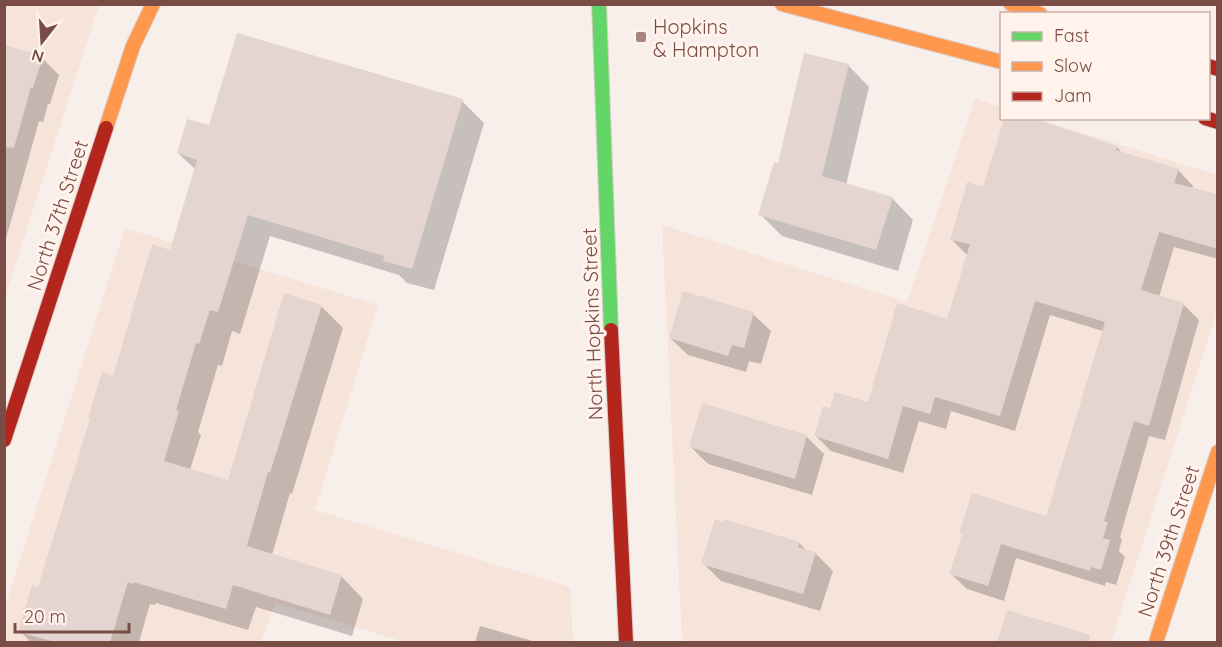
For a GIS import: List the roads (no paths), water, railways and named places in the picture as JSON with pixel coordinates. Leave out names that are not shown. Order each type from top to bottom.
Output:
[{"type":"main road","name":"North 37th Street","points":[[4,440],[133,46],[153,4]]},
{"type":"main road","name":"North Hopkins Street","points":[[599,4],[626,642]]},
{"type":"main road","points":[[782,4],[1000,61]]},
{"type":"main road","points":[[1011,4],[1034,12]]},
{"type":"main road","name":"North 39th Street","points":[[1156,642],[1218,452]]},
{"type":"place","name":"Hopkins & Hampton","points":[[641,37]]}]
